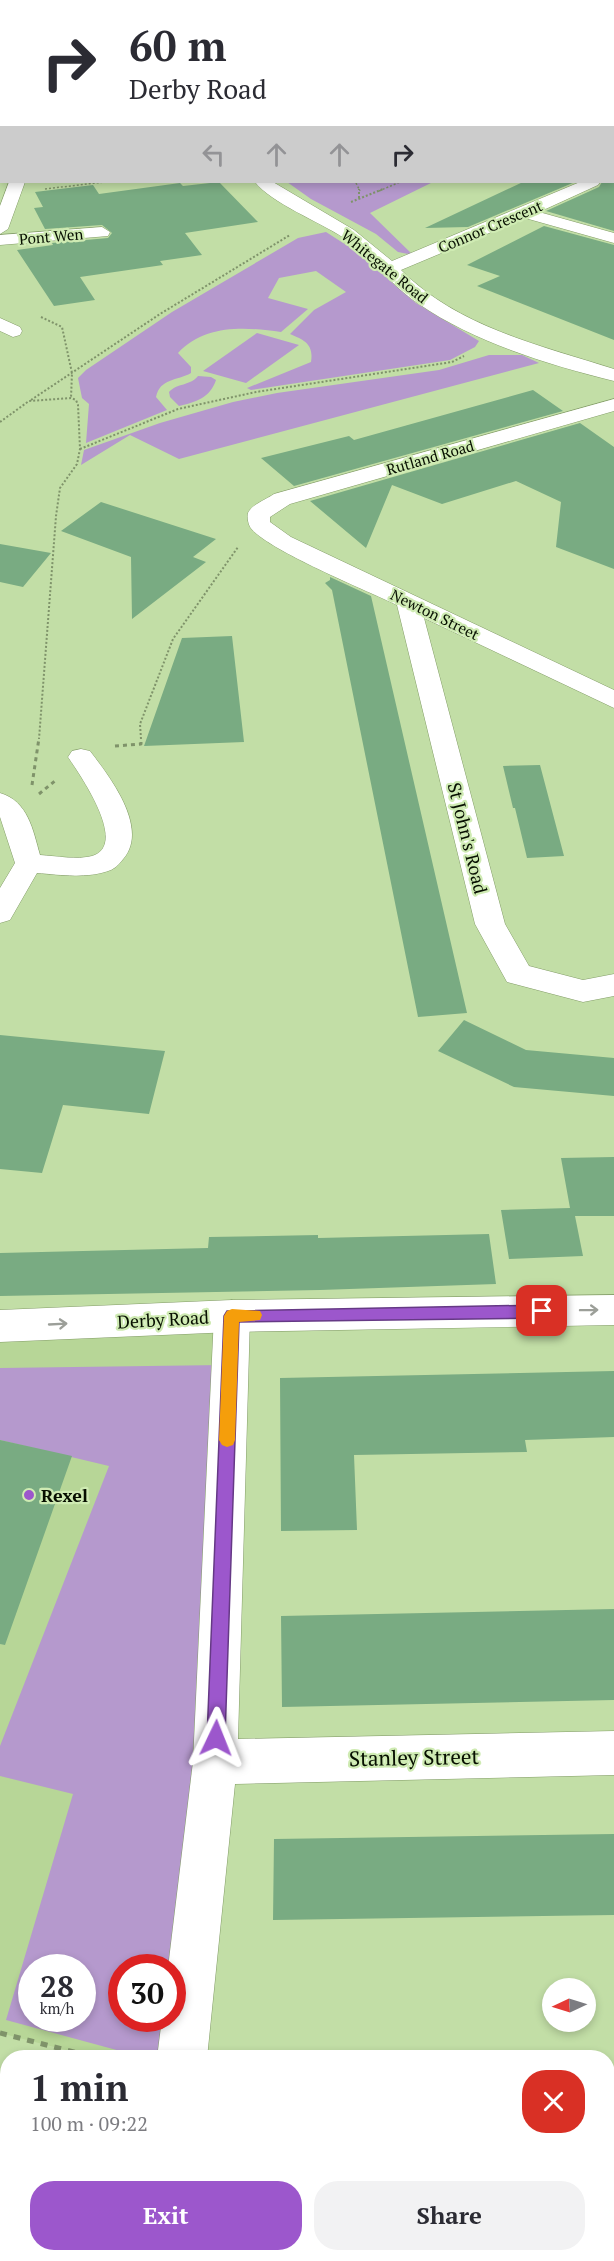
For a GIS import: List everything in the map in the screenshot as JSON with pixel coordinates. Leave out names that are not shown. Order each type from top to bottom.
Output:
[{"type":"street","name":"Whitegate Road","points":[[264,183],[361,243],[422,299],[457,320],[497,338],[614,375]]},
{"type":"street","name":"Connor Crescent","points":[[388,269],[590,183]]},
{"type":"street","name":"Pont Wen","points":[[0,229],[14,187]]},
{"type":"street","points":[[524,213],[614,238]]},
{"type":"street","name":"Pont Wen","points":[[0,240],[102,232]]},
{"type":"street","name":"Rutland Road","points":[[259,524],[259,514],[282,499],[614,405]]},
{"type":"street","name":"Newton Street","points":[[259,524],[283,542],[614,700]]},
{"type":"street","name":"St John's Road","points":[[407,600],[490,924],[518,974],[583,991],[614,985]]},
{"type":"street","points":[[29,863],[90,866],[106,861],[116,850],[118,835],[114,806],[101,782],[81,757]]},
{"type":"street","points":[[0,913],[29,863],[15,807]]},
{"type":"street","name":"Derby Road","points":[[0,1326],[232,1316],[614,1310]]},
{"type":"street","points":[[183,2050],[215,1762],[232,1316]]},
{"type":"street","name":"Stanley Street","points":[[215,1762],[614,1753]]},
{"type":"path","points":[[14,187],[86,183]]},
{"type":"path","points":[[356,183],[361,192],[358,198]]},
{"type":"path","points":[[349,202],[397,183]]},
{"type":"path","points":[[0,422],[160,314],[292,234]]},
{"type":"path","points":[[41,317],[62,327],[72,373],[71,398]]},
{"type":"path","points":[[80,449],[178,409],[256,392],[452,362],[497,338]]},
{"type":"path","points":[[15,807],[37,761],[60,488],[76,464],[80,449],[76,400],[71,398],[29,401]]},
{"type":"path","points":[[15,807],[98,746],[141,744],[140,724],[173,639],[243,538],[259,524]]},
{"type":"path","points":[[0,2033],[66,2050]]},
{"type":"shaded area","points":[[288,183],[431,183],[370,213],[413,255],[398,252],[376,234],[311,199]]},
{"type":"shaded area","points":[[326,232],[354,250],[416,303],[479,341],[475,347],[450,360],[251,390],[247,388],[311,362],[311,351],[307,344],[290,334],[314,310],[346,292],[316,271],[279,278],[268,298],[308,309],[281,332],[240,329],[213,332],[200,337],[178,353],[191,367],[191,373],[165,383],[158,391],[156,397],[167,410],[86,443],[89,404],[82,398],[78,378],[86,370],[172,312],[298,238]]},
{"type":"shaded area","points":[[257,333],[299,345],[246,383],[203,371]]},
{"type":"shaded area","points":[[489,355],[522,355],[539,363],[179,459],[130,435],[81,465],[84,450],[160,423],[233,402],[277,393],[439,370]]},
{"type":"shaded area","points":[[198,376],[211,377],[216,380],[206,395],[197,401],[179,406],[170,397],[169,392]]},
{"type":"shaded area","points":[[232,1316],[186,1999],[186,1954],[108,1954],[108,2032],[184,2032],[183,2050],[66,2050],[0,2033],[0,1326]]},
{"type":"shaded area","points":[[223,1365],[181,1954],[108,1954],[108,2032],[176,2032],[175,2050],[117,2050],[50,2032],[96,2032],[96,1954],[26,1954],[73,1794],[0,1776],[0,1746],[109,1466],[0,1440],[0,1368]]},
{"type":"shaded area","points":[[18,1980],[18,2023],[6,2020]]},
{"type":"building","points":[[180,183],[183,186],[220,183],[258,222],[185,233],[202,255],[160,261],[163,265],[80,277],[95,300],[54,306],[17,250],[53,245],[52,243],[108,238],[112,233],[102,225],[45,229],[34,208],[43,207],[35,192],[93,185],[99,194]]},
{"type":"building","points":[[521,183],[573,183],[468,227],[425,228]]},
{"type":"building","points":[[601,183],[614,183],[614,231],[546,211],[599,187]]},
{"type":"building","points":[[544,226],[614,245],[614,340],[477,286],[500,276],[467,265]]},
{"type":"building","points":[[533,390],[563,411],[294,486],[261,458],[349,436],[354,440]]},
{"type":"building","points":[[580,423],[614,447],[614,569],[556,547],[561,502],[516,481],[442,504],[392,485],[366,548],[310,501]]},
{"type":"building","points":[[101,502],[216,539],[193,557],[206,562],[132,619],[131,557],[61,531]]},
{"type":"building","points":[[0,544],[51,553],[23,587],[0,582]]},
{"type":"building","points":[[330,577],[371,596],[467,1013],[418,1017],[332,590],[325,583],[330,580]]},
{"type":"building","points":[[232,636],[244,742],[144,746],[182,638]]},
{"type":"building","points":[[540,765],[564,856],[527,858],[515,808],[513,808],[503,766]]},
{"type":"building","points":[[464,1020],[526,1050],[614,1058],[614,1096],[514,1087],[438,1051]]},
{"type":"building","points":[[0,1035],[165,1051],[149,1114],[63,1105],[42,1173],[0,1169]]},
{"type":"building","points":[[614,1157],[614,1216],[575,1216],[583,1256],[509,1259],[501,1210],[570,1208],[561,1158]]},
{"type":"building","points":[[489,1234],[496,1284],[0,1296],[0,1253],[208,1248],[209,1237],[318,1235],[318,1238]]},
{"type":"building","points":[[614,1371],[614,1437],[525,1440],[527,1452],[354,1455],[357,1530],[281,1531],[280,1378]]},
{"type":"building","name":"Rexel","points":[[0,1440],[72,1456],[5,1645],[0,1644]]},
{"type":"building","points":[[614,1609],[614,1700],[282,1707],[281,1616]]},
{"type":"building","points":[[614,1834],[614,1915],[273,1920],[274,1839]]},
{"type":"slow traffic","points":[[227,1440],[232,1316],[255,1315]]},
{"type":"place","name":"Rexel","points":[[29,1495]]},
{"type":"route","points":[[216,1738],[232,1316],[542,1311]]}]
